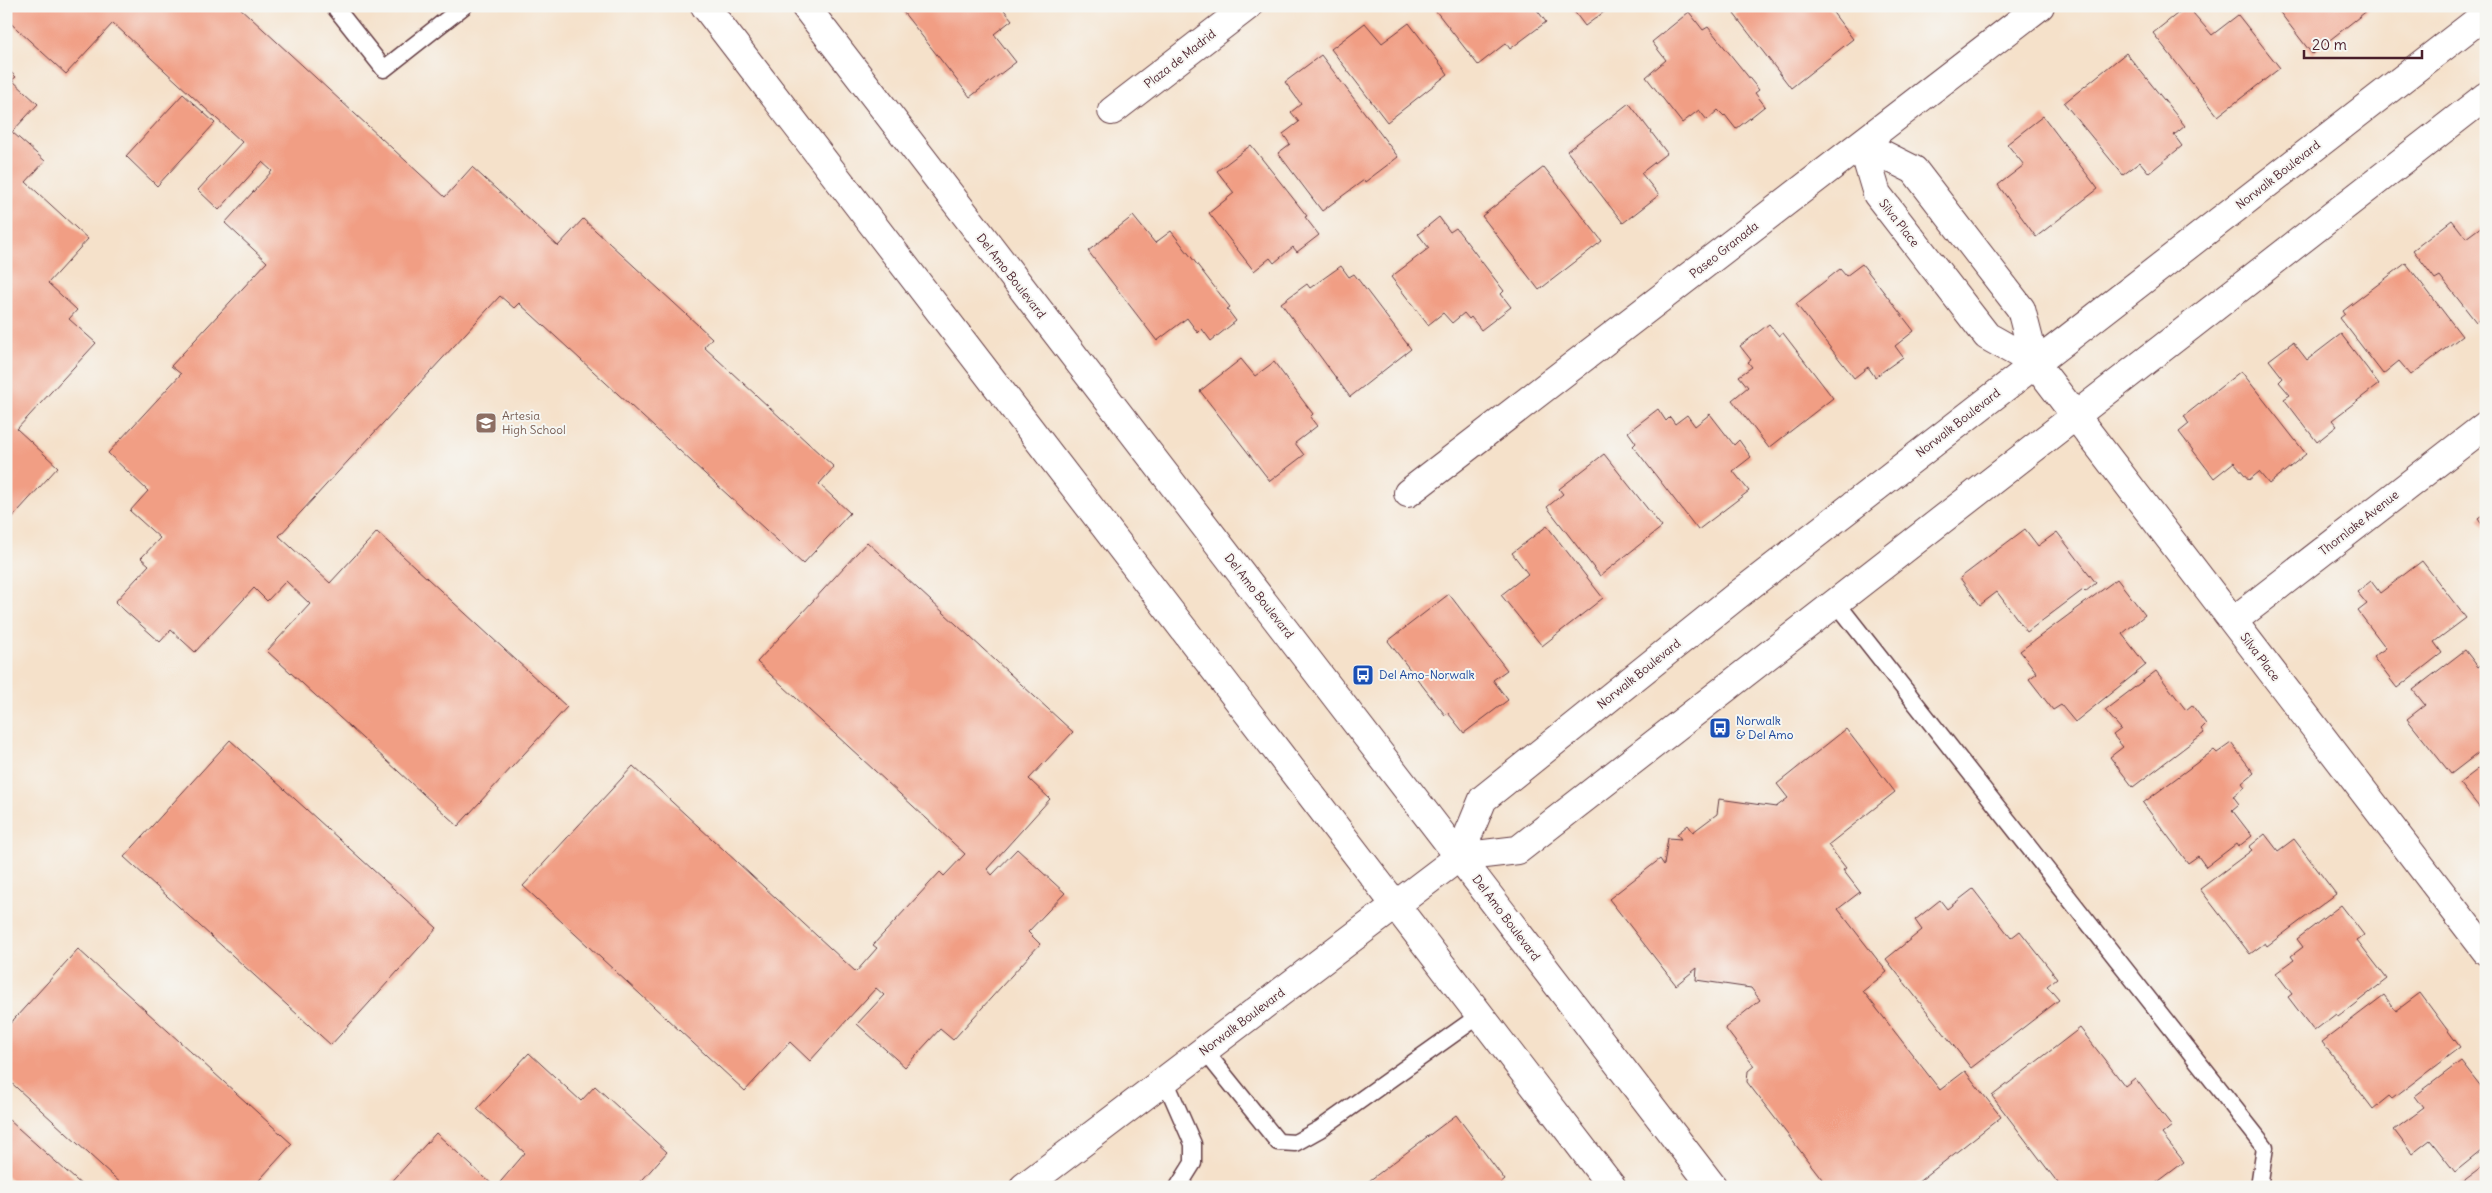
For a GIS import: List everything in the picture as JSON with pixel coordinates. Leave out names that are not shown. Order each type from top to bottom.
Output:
[{"type":"main road","points":[[705,6],[1612,1187]]},
{"type":"main road","name":"Del Amo Boulevard","points":[[805,6],[1713,1187]]},
{"type":"main road","name":"Plaza de Madrid","points":[[1112,112],[1248,6]]},
{"type":"main road","name":"Paseo Granada","points":[[1408,493],[2040,6]]},
{"type":"main road","name":"Norwalk Boulevard","points":[[1024,1187],[1459,857],[1483,799],[1735,597],[2486,14]]},
{"type":"main road","points":[[1459,857],[1518,850],[2075,414],[2486,96]]},
{"type":"main road","name":"Silva Place","points":[[1862,144],[1877,194],[1987,336],[2035,363],[2486,951]]},
{"type":"main road","name":"Silva Place","points":[[1862,144],[1914,170],[2021,309],[2035,363]]},
{"type":"main road","name":"Thornlake Avenue","points":[[2233,621],[2486,425]]},
{"type":"lane","points":[[334,6],[384,69],[464,6]]},
{"type":"lane","points":[[1835,601],[2265,1147],[2259,1187]]},
{"type":"lane","points":[[1204,1050],[1278,1142],[1295,1143],[1320,1129],[1480,1015]]},
{"type":"lane","points":[[1165,1080],[1193,1144],[1193,1163],[1178,1187]]},
{"type":"building","points":[[6,6],[238,6],[445,197],[472,167],[558,246],[583,219],[712,338],[704,347],[834,467],[819,484],[850,513],[803,564],[519,303],[514,308],[500,296],[279,536],[330,583],[377,532],[567,707],[458,826],[267,651],[310,604],[286,581],[267,601],[254,588],[195,652],[171,630],[160,642],[115,602],[149,565],[141,558],[160,538],[130,511],[148,491],[108,453],[181,374],[171,366],[267,262],[225,223],[272,171],[262,162],[219,210],[198,190],[242,142],[113,23],[66,74],[6,19]]},
{"type":"building","points":[[903,6],[1001,6],[1012,20],[994,34],[1016,62],[970,97],[900,8]]},
{"type":"building","points":[[1432,6],[1534,6],[1546,22],[1510,49],[1506,43],[1478,65]]},
{"type":"building","points":[[1570,6],[1606,6],[1608,9],[1585,26]]},
{"type":"building","points":[[1744,6],[1828,6],[1853,39],[1791,88],[1734,14]]},
{"type":"building","points":[[2187,6],[2212,35],[2238,15],[2280,68],[2218,116],[2153,33]]},
{"type":"building","points":[[2275,6],[2373,6],[2312,54]]},
{"type":"building","points":[[1689,12],[1703,30],[1708,27],[1759,90],[1755,93],[1765,106],[1736,129],[1725,115],[1718,110],[1707,120],[1699,110],[1682,123],[1646,77],[1666,60],[1652,42]]},
{"type":"building","points":[[1365,23],[1382,43],[1409,23],[1448,74],[1387,122],[1331,49]]},
{"type":"building","points":[[2126,53],[2185,126],[2174,135],[2182,146],[2149,173],[2140,162],[2123,175],[2064,103]]},
{"type":"building","points":[[1321,55],[1398,157],[1322,211],[1278,153],[1290,144],[1283,134],[1299,122],[1291,112],[1301,104],[1285,82]]},
{"type":"building","points":[[6,68],[16,77],[12,80],[38,104],[12,132],[45,161],[26,182],[88,239],[48,283],[77,310],[69,319],[96,343],[17,429],[58,467],[9,521],[6,518],[6,290],[10,286],[6,282]]},
{"type":"building","points":[[183,94],[215,123],[157,186],[126,156]]},
{"type":"building","points":[[1629,103],[1667,153],[1641,173],[1659,195],[1623,223],[1567,151]]},
{"type":"building","points":[[2043,116],[2098,189],[2036,237],[1998,185],[2024,165],[2007,144]]},
{"type":"building","points":[[1251,145],[1307,216],[1305,217],[1319,235],[1297,252],[1293,247],[1274,263],[1270,258],[1254,271],[1209,213],[1234,193],[1217,171]]},
{"type":"building","points":[[1544,167],[1602,241],[1539,290],[1482,216]]},
{"type":"building","points":[[1133,216],[1155,243],[1171,231],[1230,307],[1227,309],[1236,321],[1211,341],[1202,329],[1198,333],[1187,318],[1157,341],[1088,251]]},
{"type":"building","points":[[1439,217],[1450,232],[1456,228],[1504,291],[1501,294],[1511,307],[1481,330],[1471,317],[1469,319],[1464,313],[1452,323],[1443,313],[1428,325],[1391,277],[1429,248],[1418,234]]},
{"type":"building","points":[[2452,220],[2466,238],[2486,223],[2486,314],[2476,322],[2440,276],[2435,279],[2413,250]]},
{"type":"building","points":[[2406,263],[2462,336],[2411,375],[2399,361],[2383,374],[2340,318],[2345,314],[2343,311]]},
{"type":"building","points":[[1862,264],[1914,331],[1895,346],[1903,357],[1875,377],[1868,367],[1854,378],[1796,304],[1840,269],[1846,276]]},
{"type":"building","points":[[1341,266],[1349,277],[1354,274],[1411,349],[1350,397],[1281,303],[1307,284],[1310,288]]},
{"type":"building","points":[[1769,324],[1779,336],[1783,333],[1833,398],[1769,448],[1732,400],[1748,387],[1739,376],[1752,367],[1748,362],[1751,360],[1740,346]]},
{"type":"building","points":[[2341,334],[2379,384],[2332,420],[2337,426],[2317,442],[2284,399],[2290,395],[2279,382],[2283,378],[2269,360],[2293,342],[2307,360]]},
{"type":"building","points":[[1241,359],[1255,376],[1274,362],[1313,414],[1310,417],[1317,426],[1295,443],[1304,455],[1270,481],[1200,391]]},
{"type":"building","points":[[2241,371],[2306,454],[2269,484],[2259,472],[2249,480],[2234,462],[2214,478],[2179,432],[2189,424],[2184,416]]},
{"type":"building","points":[[1658,409],[1666,421],[1670,417],[1675,424],[1687,415],[1695,426],[1710,414],[1734,445],[1739,440],[1751,457],[1733,471],[1749,491],[1698,530],[1633,446],[1636,443],[1628,432]]},
{"type":"building","points":[[1604,454],[1662,527],[1600,576],[1547,507],[1563,494],[1559,489]]},
{"type":"building","points":[[2486,513],[2486,530],[2478,519]]},
{"type":"building","points":[[1547,526],[1603,598],[1542,646],[1501,595],[1528,574],[1512,553]]},
{"type":"building","points":[[2025,529],[2038,546],[2057,532],[2096,583],[2085,592],[2083,590],[2027,632],[1997,592],[1980,605],[1960,578]]},
{"type":"building","points":[[867,542],[1073,732],[1029,779],[1050,799],[987,869],[992,875],[1017,849],[1065,893],[1028,932],[1040,944],[953,1040],[940,1029],[905,1067],[857,1024],[884,995],[876,988],[810,1061],[790,1042],[745,1091],[523,886],[633,766],[856,972],[877,948],[873,945],[940,872],[944,876],[965,854],[757,662]]},
{"type":"building","points":[[2422,561],[2466,618],[2434,642],[2442,653],[2397,688],[2373,657],[2386,648],[2358,611],[2367,604],[2357,592],[2371,581],[2380,593]]},
{"type":"building","points":[[2117,579],[2145,615],[2122,634],[2146,665],[2075,722],[2061,705],[2053,710],[2029,679],[2037,673],[2020,651]]},
{"type":"building","points":[[1449,594],[1507,670],[1493,680],[1508,700],[1464,733],[1448,713],[1445,715],[1388,641]]},
{"type":"building","points":[[2465,650],[2478,667],[2486,661],[2486,747],[2451,774],[2407,719],[2425,705],[2413,690]]},
{"type":"building","points":[[2156,671],[2186,710],[2192,705],[2206,724],[2201,729],[2204,733],[2133,787],[2110,757],[2123,747],[2113,735],[2121,729],[2105,710]]},
{"type":"building","points":[[1846,729],[1895,792],[1828,845],[1846,868],[1843,870],[1860,892],[1838,909],[1887,972],[1863,991],[1940,1090],[1965,1071],[2001,1117],[1912,1187],[1842,1187],[1839,1184],[1825,1183],[1747,1082],[1748,1071],[1754,1066],[1725,1028],[1760,1000],[1751,988],[1696,980],[1697,968],[1676,985],[1609,899],[1660,859],[1664,865],[1668,838],[1681,839],[1677,834],[1688,825],[1693,832],[1717,814],[1719,799],[1776,807],[1788,798],[1777,784]]},
{"type":"building","points":[[230,740],[437,928],[331,1045],[124,857]]},
{"type":"building","points":[[2231,743],[2254,773],[2242,783],[2245,787],[2233,796],[2239,804],[2232,810],[2252,836],[2238,847],[2236,844],[2206,867],[2198,856],[2188,863],[2143,803],[2214,750],[2217,753]]},
{"type":"building","points":[[2486,763],[2486,816],[2460,783]]},
{"type":"building","points":[[2265,834],[2278,851],[2294,839],[2336,894],[2267,946],[2265,943],[2250,954],[2200,889],[2252,850],[2249,847]]},
{"type":"building","points":[[1973,889],[2011,938],[2020,931],[2057,978],[2047,986],[2059,1000],[1971,1068],[1886,959],[1922,930],[1915,920],[1940,900],[1947,909]]},
{"type":"building","points":[[2341,905],[2364,935],[2357,940],[2387,979],[2338,1017],[2336,1014],[2314,1031],[2288,997],[2292,994],[2276,973],[2294,960],[2291,956],[2303,947],[2297,939]]},
{"type":"building","points":[[78,949],[292,1144],[253,1187],[125,1187],[6,1078],[6,1028]]},
{"type":"building","points":[[2420,993],[2460,1047],[2392,1099],[2389,1096],[2373,1109],[2322,1042],[2384,995],[2396,1011]]},
{"type":"building","points":[[2080,1028],[2125,1086],[2135,1078],[2172,1126],[2162,1134],[2184,1162],[2151,1187],[2061,1187],[1992,1096]]},
{"type":"building","points":[[529,1053],[581,1101],[595,1086],[667,1152],[636,1187],[496,1187],[525,1153],[477,1109]]},
{"type":"building","points":[[2461,1061],[2486,1093],[2486,1147],[2455,1172],[2430,1140],[2412,1154],[2394,1130],[2424,1108],[2415,1096]]},
{"type":"building","points":[[1456,1115],[1505,1180],[1499,1185],[1501,1187],[1361,1187]]},
{"type":"building","points":[[9,1120],[84,1187],[19,1187],[6,1175],[6,1123]]},
{"type":"building","points":[[436,1133],[495,1187],[387,1187]]},
{"type":"building","points":[[2486,1164],[2486,1187],[2460,1187],[2458,1185]]},
{"type":"place","name":"Artesia High School","points":[[486,423]]},
{"type":"place","name":"Del Amo-Norwalk","points":[[1363,675]]},
{"type":"place","name":"Norwalk & Del Amo","points":[[1720,728]]}]
